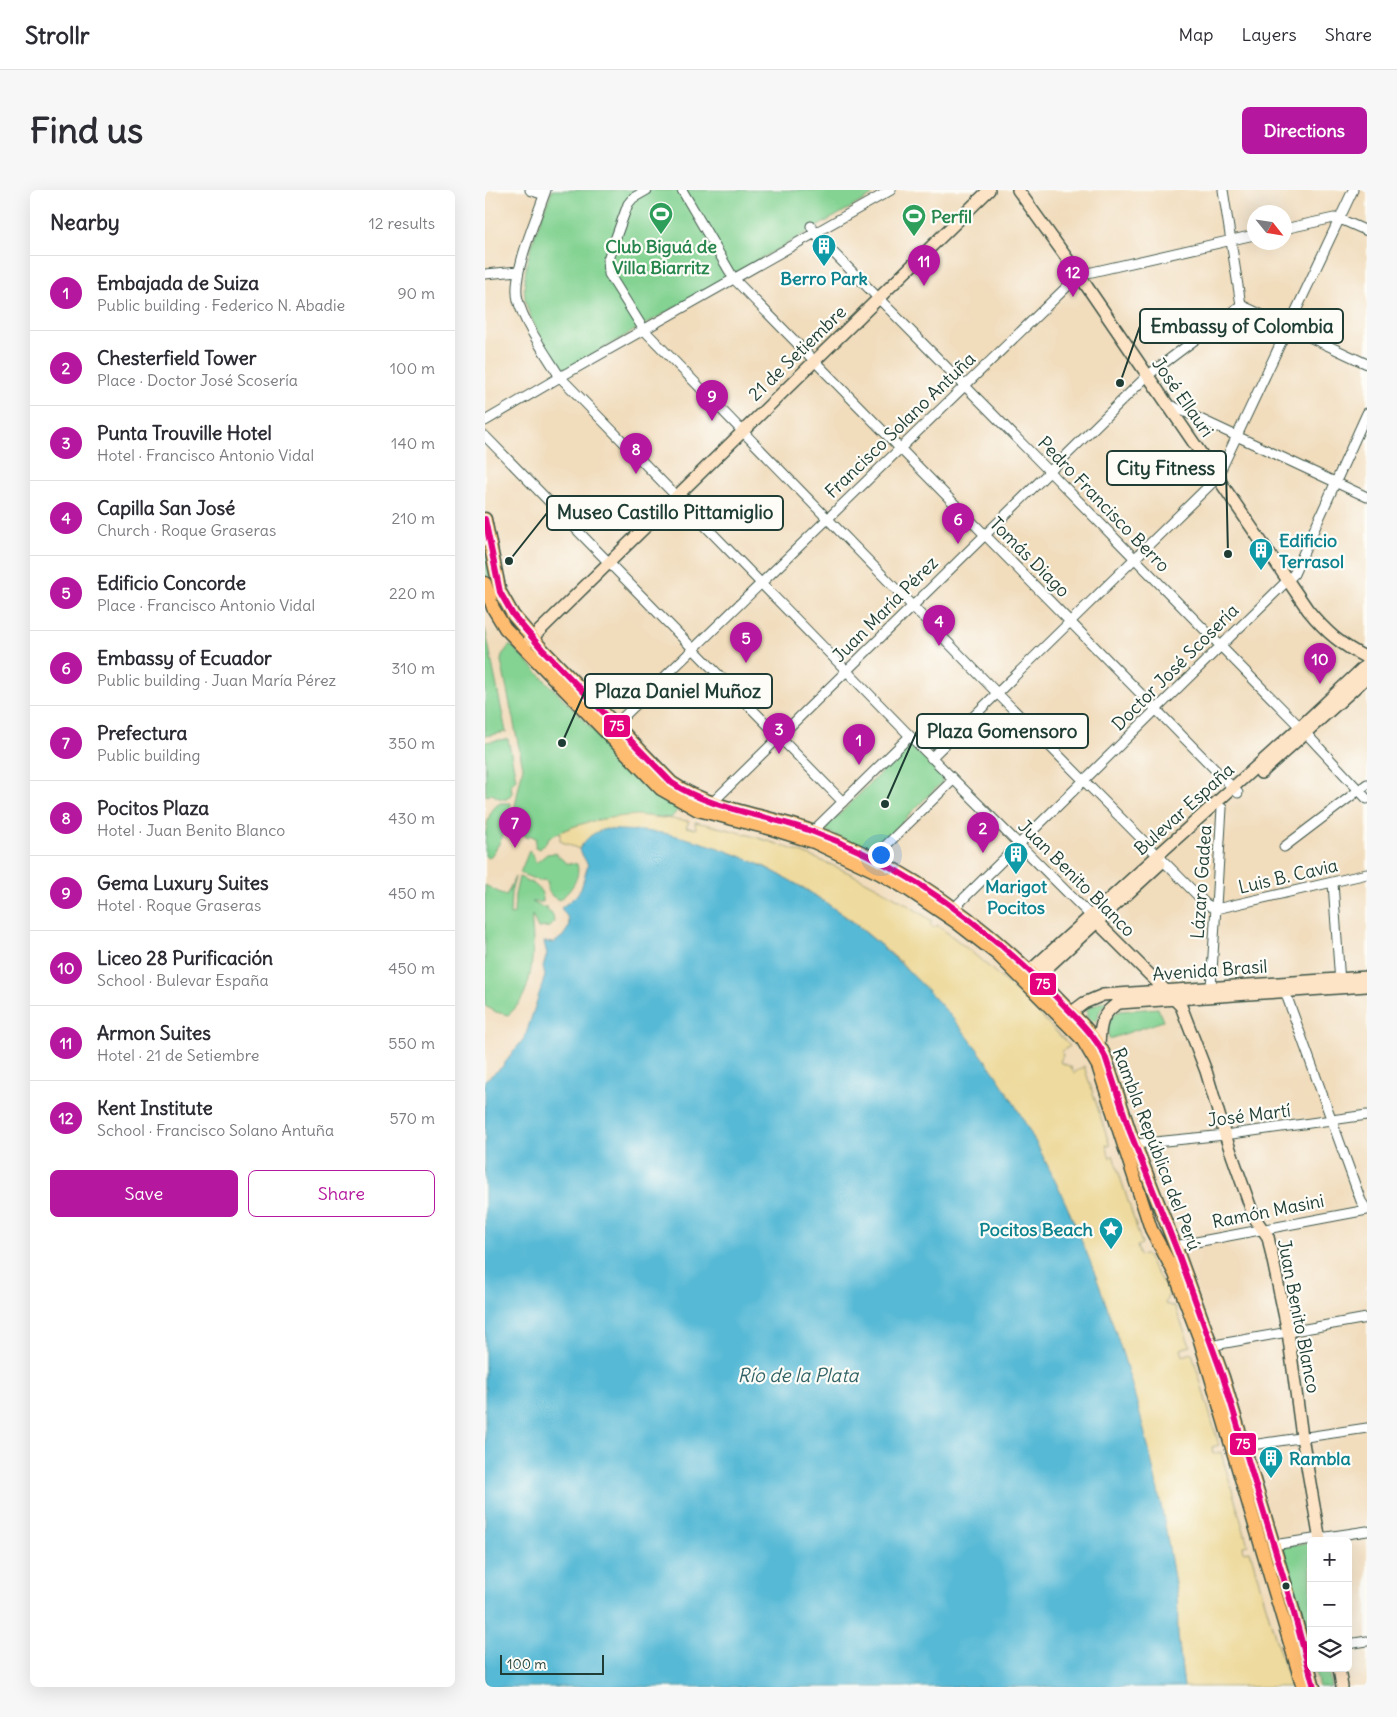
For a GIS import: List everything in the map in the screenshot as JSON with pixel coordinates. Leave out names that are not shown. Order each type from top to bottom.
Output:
[{"type":"main road","points":[[485,520],[503,599],[527,643],[548,674],[564,682],[605,724],[615,725]]},
{"type":"main road","points":[[485,583],[497,617],[505,628],[527,643]]},
{"type":"main road","name":"Rambla República del Perú","points":[[527,643],[615,725],[672,783],[691,795],[813,832],[873,858],[913,880],[954,908],[1004,947],[1066,1016],[1099,1044],[1105,1056],[1135,1144],[1175,1246],[1208,1348],[1245,1446],[1273,1545],[1307,1648]]},
{"type":"main road","name":"Rambla República del Perú","points":[[548,674],[655,784],[673,797],[698,810],[814,842],[879,873],[907,889],[956,922],[1029,976]]},
{"type":"main road","name":"Rambla República del Perú","points":[[1066,1016],[1095,1059],[1151,1229],[1208,1348],[1213,1382],[1303,1687]]},
{"type":"main road","points":[[1144,1208],[1153,1216],[1165,1241],[1171,1246],[1175,1246]]},
{"type":"main road","points":[[1213,1382],[1223,1396],[1239,1445],[1245,1446]]},
{"type":"main road","points":[[1278,1600],[1290,1624],[1298,1647],[1300,1650],[1307,1651]]},
{"type":"main road","name":"Rambla República del Perú","points":[[1312,1672],[1314,1687]]},
{"type":"street","points":[[530,190],[545,193]]},
{"type":"street","points":[[647,190],[633,198],[628,204],[608,259],[609,274],[644,330],[911,606],[1206,904],[1216,909]]},
{"type":"street","name":"Tomás Diago","points":[[682,190],[734,279],[1236,791]]},
{"type":"street","points":[[485,421],[734,279],[813,230],[881,192],[891,190]]},
{"type":"street","name":"21 de Setiembre","points":[[527,643],[989,190]]},
{"type":"street","name":"José Ellauri","points":[[1018,190],[1079,275],[1308,610],[1337,641],[1367,658]]},
{"type":"street","points":[[1223,190],[1241,305],[1367,364]]},
{"type":"street","points":[[931,758],[1217,478],[1353,190]]},
{"type":"street","name":"Juan Benito Blanco","points":[[545,193],[518,271],[518,300],[533,334],[560,377],[847,670],[909,736],[1176,999],[1186,1016],[1253,1217],[1268,1237],[1288,1332],[1302,1437],[1319,1537]]},
{"type":"street","points":[[1292,227],[1334,218],[1367,231]]},
{"type":"street","name":"Pedro Francisco Berro","points":[[813,230],[878,299],[1303,730],[1367,799]]},
{"type":"street","points":[[1079,275],[1247,237]]},
{"type":"street","points":[[485,274],[518,271]]},
{"type":"street","name":"Francisco Solano Antuña","points":[[615,725],[1079,275]]},
{"type":"street","name":"Juan María Pérez","points":[[713,802],[1147,376],[1241,305]]},
{"type":"street","points":[[1165,403],[1367,497]]},
{"type":"street","name":"Doctor José Scosería","points":[[954,908],[1294,574],[1367,413]]},
{"type":"street","points":[[485,436],[843,802]]},
{"type":"street","name":"Bulevar España","points":[[1303,730],[1367,664]]},
{"type":"street","name":"Bulevar España","points":[[1029,976],[1303,730],[1367,677]]},
{"type":"street","points":[[813,832],[909,736]]},
{"type":"street","points":[[873,858],[953,780]]},
{"type":"street","points":[[1283,847],[1367,784]]},
{"type":"street","name":"Bulevar España","points":[[1161,858],[1222,808],[1236,791]]},
{"type":"street","name":"Lázaro Gadea","points":[[1211,988],[1222,808]]},
{"type":"street","name":"Luis B. Cavia","points":[[1216,909],[1367,874]]},
{"type":"street","points":[[1333,883],[1340,984]]},
{"type":"street","name":"Avenida Brasil","points":[[1340,984],[1367,977]]},
{"type":"street","name":"Avenida Brasil","points":[[1099,1044],[1103,1019],[1107,1011],[1115,1005],[1125,1002],[1340,984],[1367,986]]},
{"type":"street","name":"Avenida Brasil","points":[[1066,1016],[1084,1002],[1103,995],[1211,988],[1284,988]]},
{"type":"street","points":[[1284,988],[1361,1201],[1367,1210]]},
{"type":"street","name":"José Martí","points":[[1135,1144],[1225,1135],[1367,1116]]},
{"type":"street","name":"Ramón Masini","points":[[1175,1246],[1367,1210]]},
{"type":"street","points":[[1208,1348],[1367,1318]]},
{"type":"street","points":[[1245,1446],[1367,1428]]},
{"type":"street","points":[[1330,1537],[1367,1530]]},
{"type":"street","points":[[1273,1545],[1307,1541]]},
{"type":"street","points":[[1352,1643],[1367,1641]]},
{"type":"street","points":[[1340,1672],[1342,1687]]},
{"type":"green space","points":[[552,190],[874,190],[871,196],[565,370],[559,367],[539,333],[529,313],[525,298],[524,283],[530,251]]},
{"type":"green space","points":[[485,540],[526,638],[523,643],[514,634],[489,590],[485,568]]},
{"type":"green space","points":[[485,628],[506,732],[485,736]]},
{"type":"green space","points":[[509,646],[512,646],[645,783],[661,796],[680,807],[671,818],[639,816],[592,821],[577,825],[548,838],[540,849],[535,847],[536,838],[529,835],[527,838],[515,823],[514,811],[523,767],[501,661],[502,655]]},
{"type":"green space","points":[[508,739],[516,779],[511,785],[512,793],[507,799],[501,799],[492,794],[486,796],[485,742]]},
{"type":"green space","points":[[907,746],[913,747],[942,777],[942,782],[873,851],[826,831],[828,826]]},
{"type":"green space","points":[[501,803],[511,803],[509,817],[501,839],[489,858],[485,856],[487,825],[492,811]]},
{"type":"green space","points":[[529,851],[536,863],[547,854],[555,853],[566,863],[577,864],[578,869],[574,884],[559,900],[552,896],[547,889],[548,882],[544,880],[539,881],[520,873]]},
{"type":"green space","points":[[515,877],[511,893],[510,915],[514,914],[515,895],[519,877],[532,883],[539,889],[543,902],[532,902],[542,907],[547,907],[547,910],[553,915],[554,922],[549,927],[538,928],[532,915],[533,952],[528,982],[521,1000],[508,1015],[496,1012],[485,1006],[485,885],[506,896]]},
{"type":"green space","points":[[1105,1001],[1106,1004],[1100,1010],[1096,1022],[1091,1021],[1087,1017],[1087,1008]]},
{"type":"green space","points":[[1158,1008],[1163,1021],[1109,1039],[1110,1019],[1116,1013],[1120,1011]]},
{"type":"green space","points":[[1307,1543],[1307,1641],[1280,1550],[1283,1547]]},
{"type":"green space","points":[[1315,1672],[1329,1672],[1331,1687],[1319,1687]]},
{"type":"sand","name":"Pocitos Beach","points":[[637,815],[689,821],[686,827],[696,829],[695,822],[758,838],[819,860],[877,887],[932,921],[930,924],[934,928],[937,925],[973,953],[1070,1046],[1061,1052],[1063,1055],[1060,1062],[1071,1067],[1074,1073],[1084,1066],[1110,1146],[1106,1145],[1110,1158],[1113,1155],[1142,1244],[1137,1246],[1140,1256],[1145,1254],[1169,1293],[1165,1304],[1175,1307],[1190,1346],[1181,1349],[1183,1356],[1192,1353],[1219,1445],[1212,1447],[1213,1454],[1221,1452],[1248,1545],[1243,1546],[1244,1552],[1250,1551],[1290,1687],[1184,1687],[1178,1635],[1177,1594],[1156,1484],[1137,1408],[1072,1218],[1014,1104],[902,963],[851,920],[807,890],[762,865],[586,840],[579,849],[560,841],[560,832],[579,825],[607,818]]},
{"type":"water","name":"Río de la Plata","points":[[606,829],[668,834],[696,841],[751,861],[802,887],[872,938],[913,975],[951,1016],[1001,1082],[1046,1161],[1073,1220],[1097,1280],[1137,1402],[1165,1528],[1177,1597],[1178,1636],[1184,1687],[485,1687],[485,1080],[501,1068],[525,1037],[545,976],[543,967],[547,954],[544,942],[554,943],[563,936],[569,927],[568,918],[561,908],[575,897],[581,889],[588,865],[579,849],[590,836]]},
{"type":"transit line","name":"75","points":[[485,519],[500,592],[513,615],[542,649],[672,783],[687,792],[721,805],[811,831],[879,861],[911,879],[941,899],[1000,944],[1028,969],[1095,1039],[1105,1056],[1130,1132],[1178,1253],[1223,1377],[1292,1606],[1314,1687]]},
{"type":"place","name":"Club Biguá de Villa Biarritz","points":[[661,235]]},
{"type":"place","name":"Perfil","points":[[914,237]]},
{"type":"place","name":"Berro Park","points":[[824,267]]},
{"type":"place","name":"Armon Suites","points":[[924,286]]},
{"type":"place","name":"Kent Institute","points":[[1073,297]]},
{"type":"place","name":"Embassy of Colombia","points":[[1120,383]]},
{"type":"place","name":"Gema Luxury Suites","points":[[712,421]]},
{"type":"place","name":"Pocitos Plaza","points":[[636,474]]},
{"type":"place","name":"Embassy of Ecuador","points":[[958,544]]},
{"type":"place","name":"City Fitness","points":[[1228,554]]},
{"type":"place","name":"Museo Castillo Pittamiglio","points":[[509,561]]},
{"type":"place","name":"Edificio Terrasol","points":[[1261,571]]},
{"type":"place","name":"Capilla San José","points":[[939,646]]},
{"type":"place","name":"Edificio Concorde","points":[[746,663]]},
{"type":"place","name":"Liceo 28 Purificación","points":[[1320,684]]},
{"type":"place","name":"Plaza Daniel Muñoz","points":[[562,743]]},
{"type":"place","name":"Punta Trouville Hotel","points":[[779,754]]},
{"type":"place","name":"Embajada de Suiza","points":[[859,765]]},
{"type":"place","name":"Plaza Gomensoro","points":[[885,804]]},
{"type":"place","name":"Prefectura","points":[[515,848]]},
{"type":"place","name":"Chesterfield Tower","points":[[983,853]]},
{"type":"place","name":"Marigot Pocitos","points":[[1016,875]]},
{"type":"place","name":"Pocitos Beach","points":[[1111,1250]]},
{"type":"place","name":"Rambla","points":[[1271,1479]]}]
